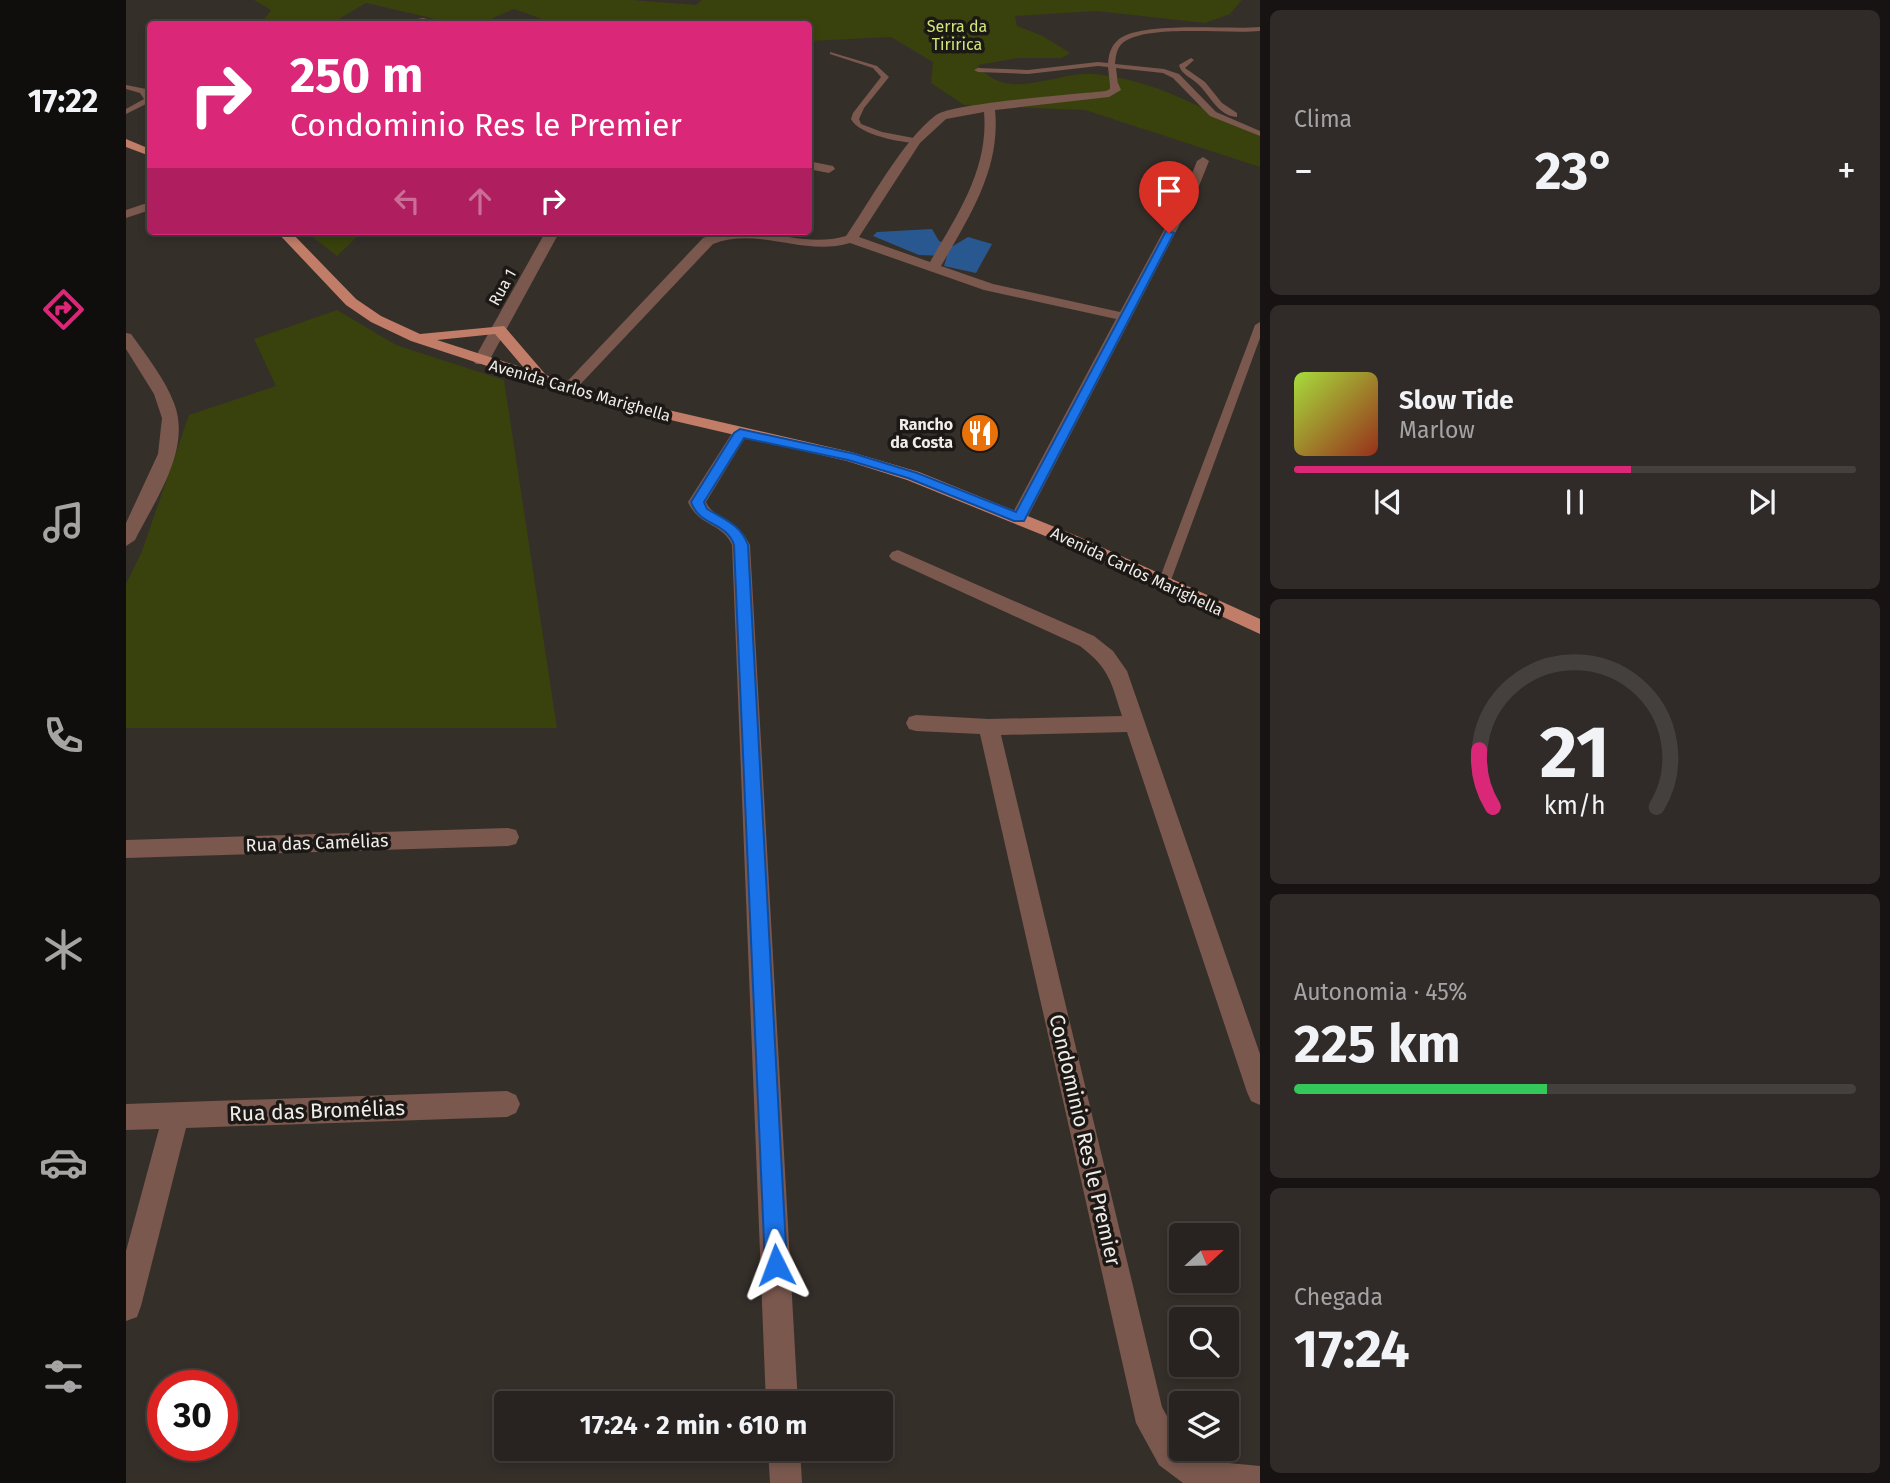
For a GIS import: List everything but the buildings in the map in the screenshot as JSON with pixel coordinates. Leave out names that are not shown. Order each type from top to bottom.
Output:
[{"type":"main road","points":[[126,144],[147,152]]},
{"type":"main road","name":"Avenida Carlos Marighella","points":[[287,235],[351,302],[376,319],[416,338],[612,402],[740,433],[791,442],[913,476],[1019,518],[1260,627]]},
{"type":"main road","points":[[416,338],[499,329],[542,380]]},
{"type":"street","points":[[755,235],[804,245],[841,243],[851,239],[916,141],[942,116],[1109,94],[1116,90],[1114,85]]},
{"type":"street","points":[[936,263],[984,172],[992,124],[989,108]]},
{"type":"street","points":[[1019,518],[1191,191],[1203,161]]},
{"type":"street","points":[[812,166],[829,169]]},
{"type":"street","points":[[126,204],[147,197]]},
{"type":"street","points":[[126,214],[147,207]]},
{"type":"street","name":"Rua 1","points":[[481,361],[552,235]]},
{"type":"street","points":[[569,388],[709,241],[724,235]]},
{"type":"street","points":[[851,239],[936,263],[1000,290],[1125,317]]},
{"type":"street","points":[[126,337],[167,404],[171,428],[169,451],[126,540]]},
{"type":"street","points":[[740,433],[697,502],[701,512],[729,527],[738,536],[741,545],[781,1391]]},
{"type":"street","points":[[898,556],[1087,641],[1105,656],[1117,671],[1260,1091]]},
{"type":"street","points":[[916,723],[989,727],[1135,724]]},
{"type":"street","name":"Condominio Res le Premier","points":[[989,727],[1147,1412],[1170,1454],[1202,1477],[1260,1482]]},
{"type":"street","name":"Rua das Camélias","points":[[126,849],[508,837]]},
{"type":"street","name":"Rua das Bromélias","points":[[126,1117],[508,1104]]},
{"type":"street","points":[[126,1306],[176,1116]]},
{"type":"street","points":[[785,1461],[786,1483]]},
{"type":"lane","points":[[1114,85],[1111,66],[1116,45],[1126,37],[1165,30],[1230,32],[1260,29]]},
{"type":"lane","points":[[832,53],[875,66],[885,77],[881,86],[856,112],[858,125],[880,134],[916,141]]},
{"type":"lane","points":[[1191,60],[1181,66],[1202,85],[1212,99],[1224,110],[1260,128]]},
{"type":"lane","points":[[978,70],[1028,72],[1087,65],[1164,71],[1177,76],[1213,114],[1260,134]]},
{"type":"lane","points":[[126,87],[142,91],[147,98]]},
{"type":"lane","points":[[126,112],[147,101]]},
{"type":"lane","points":[[1164,583],[1260,325]]},
{"type":"green space","name":"Serra da Tiririca","points":[[254,0],[632,0],[696,5],[702,0],[1242,0],[1230,14],[1205,23],[1096,11],[1015,16],[1017,26],[1043,36],[1070,53],[1062,58],[1018,58],[978,65],[989,76],[1017,84],[1094,74],[1159,89],[1260,134],[1260,167],[1085,110],[964,105],[931,83],[933,62],[891,37],[812,41],[812,21],[548,21],[514,9],[486,21],[444,21],[366,3],[336,21],[263,21],[271,10]]},
{"type":"green space","points":[[310,235],[359,235],[337,256]]},
{"type":"green space","points":[[337,310],[396,345],[504,380],[557,728],[126,728],[126,584],[142,551],[189,415],[276,386],[254,339]]},
{"type":"water","points":[[932,229],[939,241],[953,246],[968,237],[992,244],[976,273],[944,266],[947,256],[919,255],[873,236],[877,232]]},
{"type":"place","name":"Rancho da Costa","points":[[980,433]]},
{"type":"route","points":[[776,1265],[741,545],[738,536],[729,527],[701,512],[697,502],[740,433],[851,457],[913,476],[1019,518],[1169,233]]}]
